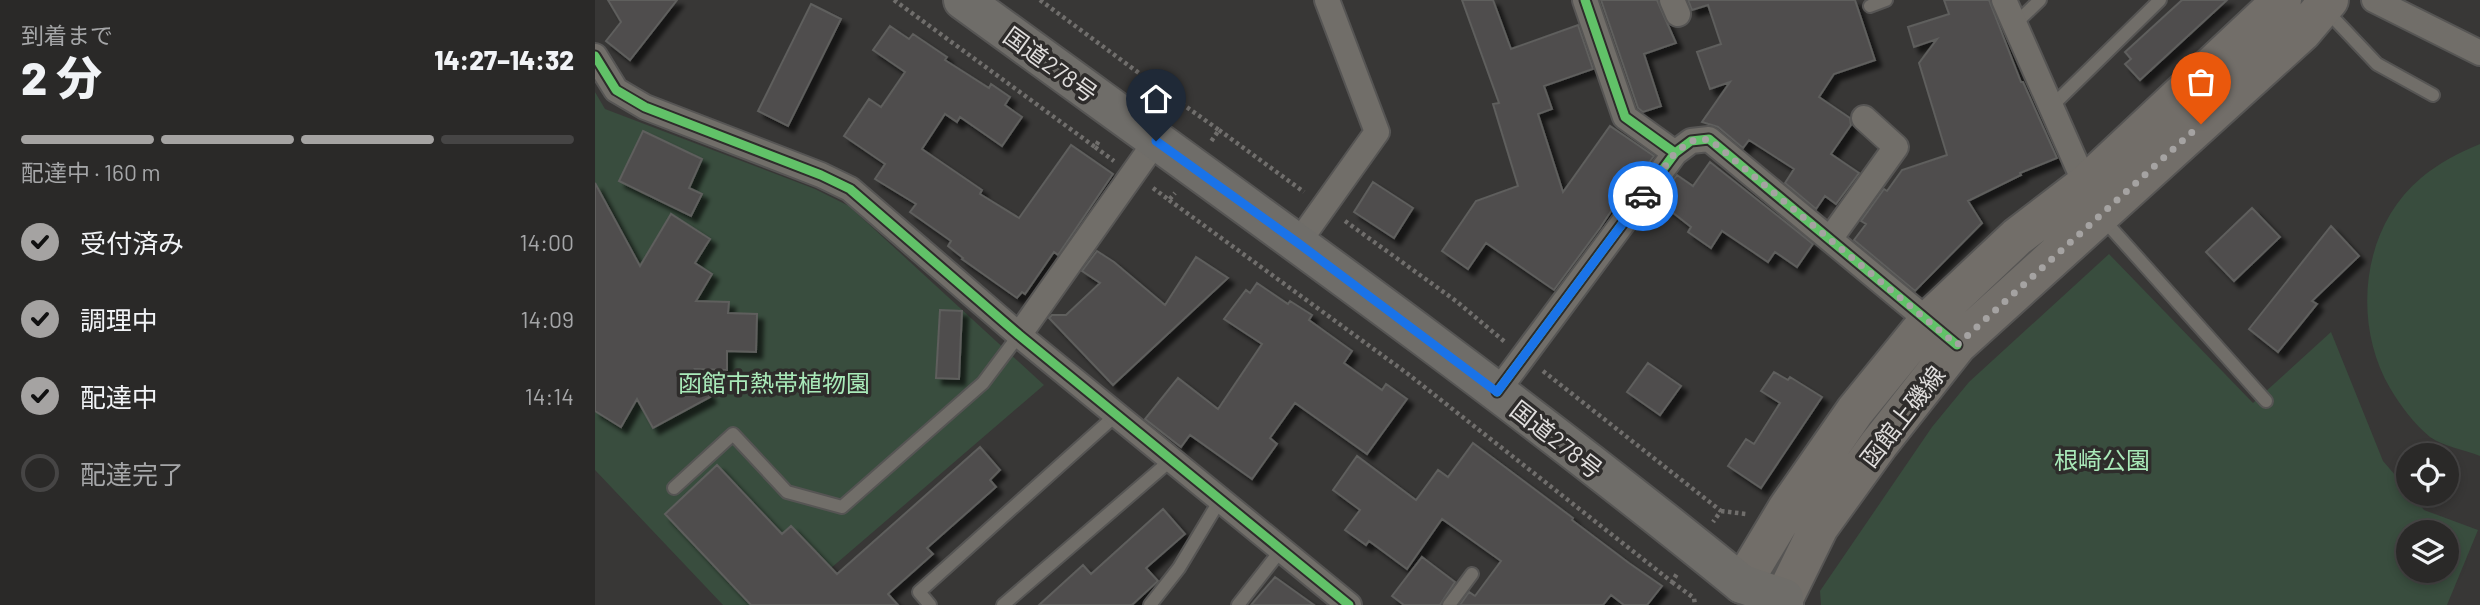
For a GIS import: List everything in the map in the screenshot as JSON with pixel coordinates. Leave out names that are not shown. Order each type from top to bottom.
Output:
[{"type":"highway","name":"国道278号","points":[[963,0],[1298,243],[1497,392],[1743,594],[1784,602]]},
{"type":"main road","name":"函館上磯線","points":[[1784,602],[1819,527],[1879,444],[1957,345],[2282,0]]},
{"type":"main road","name":"函館上磯線","points":[[1743,594],[1787,509],[1855,411],[1929,320],[2017,237],[2093,200],[2302,32],[2326,3]]},
{"type":"street","points":[[1298,243],[1377,132],[1327,0]]},
{"type":"street","points":[[1585,0],[1625,117],[1675,153]]},
{"type":"street","points":[[2004,0],[2093,200]]},
{"type":"street","points":[[2374,0],[2480,53]]},
{"type":"street","points":[[595,56],[615,90],[645,107],[821,175],[850,189],[1019,335],[1349,605]]},
{"type":"street","points":[[1830,239],[1896,147],[1864,118]]},
{"type":"street","points":[[1497,392],[1675,153],[1691,141],[1709,139],[1957,345]]},
{"type":"street","points":[[1019,335],[1156,141]]},
{"type":"lane","points":[[1870,6],[1886,0]]},
{"type":"lane","points":[[2014,25],[2041,0]]},
{"type":"lane","points":[[2052,106],[2160,0]]},
{"type":"lane","points":[[2326,3],[2377,64],[2433,95]]},
{"type":"lane","points":[[2093,200],[2266,401]]},
{"type":"lane","points":[[674,488],[733,434],[787,492],[842,507],[983,383],[1019,335]]},
{"type":"lane","points":[[930,605],[919,592],[1116,415]]},
{"type":"lane","points":[[1003,605],[1171,460]]},
{"type":"lane","points":[[1150,605],[1179,568],[1220,500]]},
{"type":"lane","points":[[1238,605],[1281,550]]},
{"type":"lane","points":[[1449,605],[1472,573]]},
{"type":"path","points":[[894,0],[1095,146],[1147,79],[1040,0]]},
{"type":"path","points":[[1672,582],[1694,598],[1695,605]]},
{"type":"green space","name":"函館市熱帯植物園","points":[[595,92],[605,109],[815,189],[849,206],[1044,385],[788,605],[723,605],[595,470]]},
{"type":"green space","points":[[2480,144],[2480,456],[2459,449],[2459,443],[2443,443],[2430,437],[2403,408],[2378,362],[2370,335],[2367,306],[2375,249],[2385,223],[2401,199],[2421,178],[2456,155]]},
{"type":"green space","name":"根崎公園","points":[[2109,254],[2253,403],[2331,332],[2383,461],[2396,476],[2396,506],[2421,506],[2424,510],[2451,520],[2396,520],[2396,583],[2456,583],[2447,605],[1821,605],[1820,591],[1932,427],[1969,382]]},
{"type":"green space","name":"根崎公園","points":[[2459,523],[2478,530],[2459,576]]},
{"type":"building","points":[[608,0],[677,0],[630,60],[606,41],[621,22]]},
{"type":"building","points":[[1462,0],[1493,0],[1511,49],[1578,25],[1593,69],[1544,86],[1552,109],[1538,114],[1563,192],[1610,126],[1654,156],[1634,183],[1631,181],[1554,290],[1486,243],[1468,269],[1442,251],[1476,201],[1518,186],[1493,104],[1499,103]]},
{"type":"building","points":[[1601,0],[1657,0],[1676,43],[1644,54],[1661,106],[1643,112],[1638,108]]},
{"type":"building","points":[[1688,0],[1855,0],[1875,60],[1834,74],[1819,97],[1850,118],[1851,125],[1831,154],[1859,173],[1836,204],[1825,196],[1816,209],[1785,183],[1794,169],[1749,140],[1743,148],[1718,127],[1702,122],[1730,82],[1710,89],[1697,52],[1721,44],[1708,5],[1692,10]]},
{"type":"building","points":[[1944,0],[1989,0],[2021,82],[2057,158],[2020,173],[2021,175],[1968,201],[1982,223],[1915,291],[1854,240],[1866,224],[1861,221],[1884,189],[1887,191],[1902,170],[1947,155],[1919,63],[1937,39],[1914,47],[1908,27],[1949,14]]},
{"type":"building","points":[[2182,0],[2227,0],[2140,80],[2125,64],[2131,59],[2125,52]]},
{"type":"building","points":[[811,4],[841,19],[788,126],[758,111]]},
{"type":"building","points":[[890,26],[909,39],[913,34],[947,57],[945,60],[989,88],[991,84],[1010,97],[1005,105],[1022,117],[1002,146],[960,117],[957,122],[945,114],[922,149],[982,190],[980,194],[1019,218],[1071,145],[1113,174],[1058,255],[1054,252],[1025,294],[1022,292],[1017,298],[962,259],[948,246],[951,241],[910,212],[916,204],[875,179],[885,164],[844,136],[869,99],[881,107],[905,72],[873,50]]},
{"type":"building","points":[[643,131],[702,159],[689,188],[702,194],[691,216],[619,181]]},
{"type":"building","points":[[1710,162],[1813,244],[1797,267],[1775,252],[1768,262],[1722,231],[1711,248],[1688,232],[1691,227],[1658,201],[1677,175],[1693,186]]},
{"type":"building","points":[[1373,182],[1413,208],[1394,238],[1354,212]]},
{"type":"building","points":[[595,183],[640,266],[671,214],[710,239],[695,263],[712,274],[696,301],[729,302],[728,313],[757,314],[756,352],[727,351],[727,370],[695,369],[710,397],[653,428],[637,399],[621,427],[595,411]]},
{"type":"building","points":[[2252,208],[2280,237],[2234,281],[2206,252]]},
{"type":"building","points":[[2331,226],[2359,256],[2312,301],[2317,304],[2278,352],[2249,329]]},
{"type":"building","points":[[1097,251],[1165,305],[1196,257],[1228,278],[1113,385],[1049,318],[1052,315],[1066,315],[1100,283],[1082,271]]},
{"type":"building","points":[[1257,283],[1288,304],[1290,301],[1312,315],[1309,320],[1352,351],[1344,363],[1382,390],[1386,384],[1407,399],[1367,454],[1295,403],[1270,438],[1277,444],[1252,479],[1190,435],[1181,447],[1145,419],[1178,378],[1218,409],[1262,344],[1224,319],[1246,290],[1250,293]]},
{"type":"building","points":[[940,310],[962,311],[959,379],[936,378]]},
{"type":"building","points":[[1648,363],[1681,386],[1660,415],[1627,392]]},
{"type":"building","points":[[1774,372],[1788,380],[1790,377],[1822,397],[1761,488],[1728,466],[1746,439],[1754,444],[1780,403],[1761,391]]},
{"type":"building","points":[[1473,443],[1662,586],[1647,605],[1624,605],[1611,595],[1603,605],[1460,605],[1469,592],[1475,596],[1501,561],[1442,519],[1407,569],[1369,541],[1366,545],[1345,530],[1360,510],[1333,490],[1357,456],[1416,500],[1438,470],[1448,477]]},
{"type":"building","points":[[980,447],[1000,470],[990,480],[996,487],[927,548],[933,554],[888,594],[898,605],[751,605],[665,514],[717,465],[782,534],[791,526],[837,574]]},
{"type":"building","points":[[1163,509],[1185,534],[1146,568],[1158,581],[1132,605],[1039,605],[1083,565],[1091,574]]},
{"type":"building","points":[[1422,557],[1455,582],[1440,605],[1404,605],[1392,596]]},
{"type":"building","points":[[1275,577],[1314,605],[1251,605]]},
{"type":"cycle path","points":[[1585,0],[1625,117],[1675,153],[1691,141],[1709,139],[1957,345]]},
{"type":"cycle path","points":[[595,56],[616,90],[645,107],[821,175],[850,189],[1019,335],[1349,605]]},
{"type":"cycle path","points":[[1497,392],[1675,153]]},
{"type":"way so far","points":[[1643,196],[1675,153],[1691,141],[1709,139],[1957,345],[2201,124]]},
{"type":"route","points":[[1156,141],[1497,392],[1643,196]]}]
